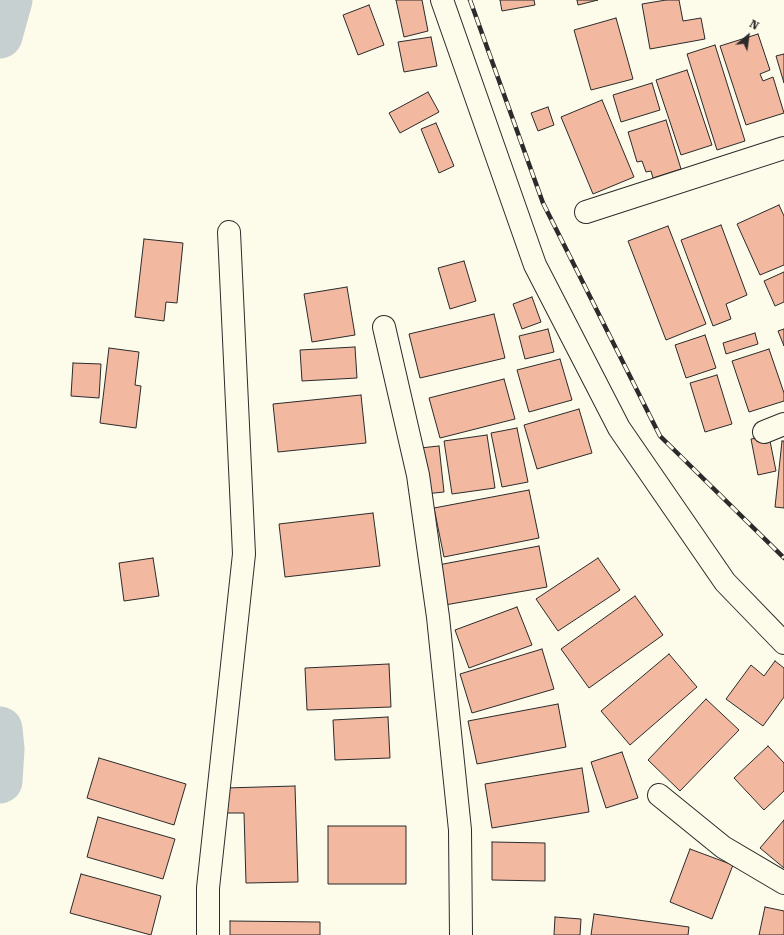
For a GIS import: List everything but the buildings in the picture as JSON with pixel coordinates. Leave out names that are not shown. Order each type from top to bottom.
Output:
[{"type":"street","points":[[442,0],[535,264],[619,428],[725,582],[784,642]]},
{"type":"street","points":[[586,212],[784,148]]},
{"type":"street","points":[[208,935],[208,888],[244,554],[229,232]]},
{"type":"street","points":[[384,327],[418,475],[438,617],[460,830],[461,935]]},
{"type":"street","points":[[764,432],[784,424]]},
{"type":"street","points":[[659,794],[723,847],[784,883]]},
{"type":"waterway","points":[[0,36],[10,0]]},
{"type":"waterway","points":[[0,729],[2,749],[0,781]]},
{"type":"railway","points":[[470,0],[543,203],[660,436],[784,558]]}]
